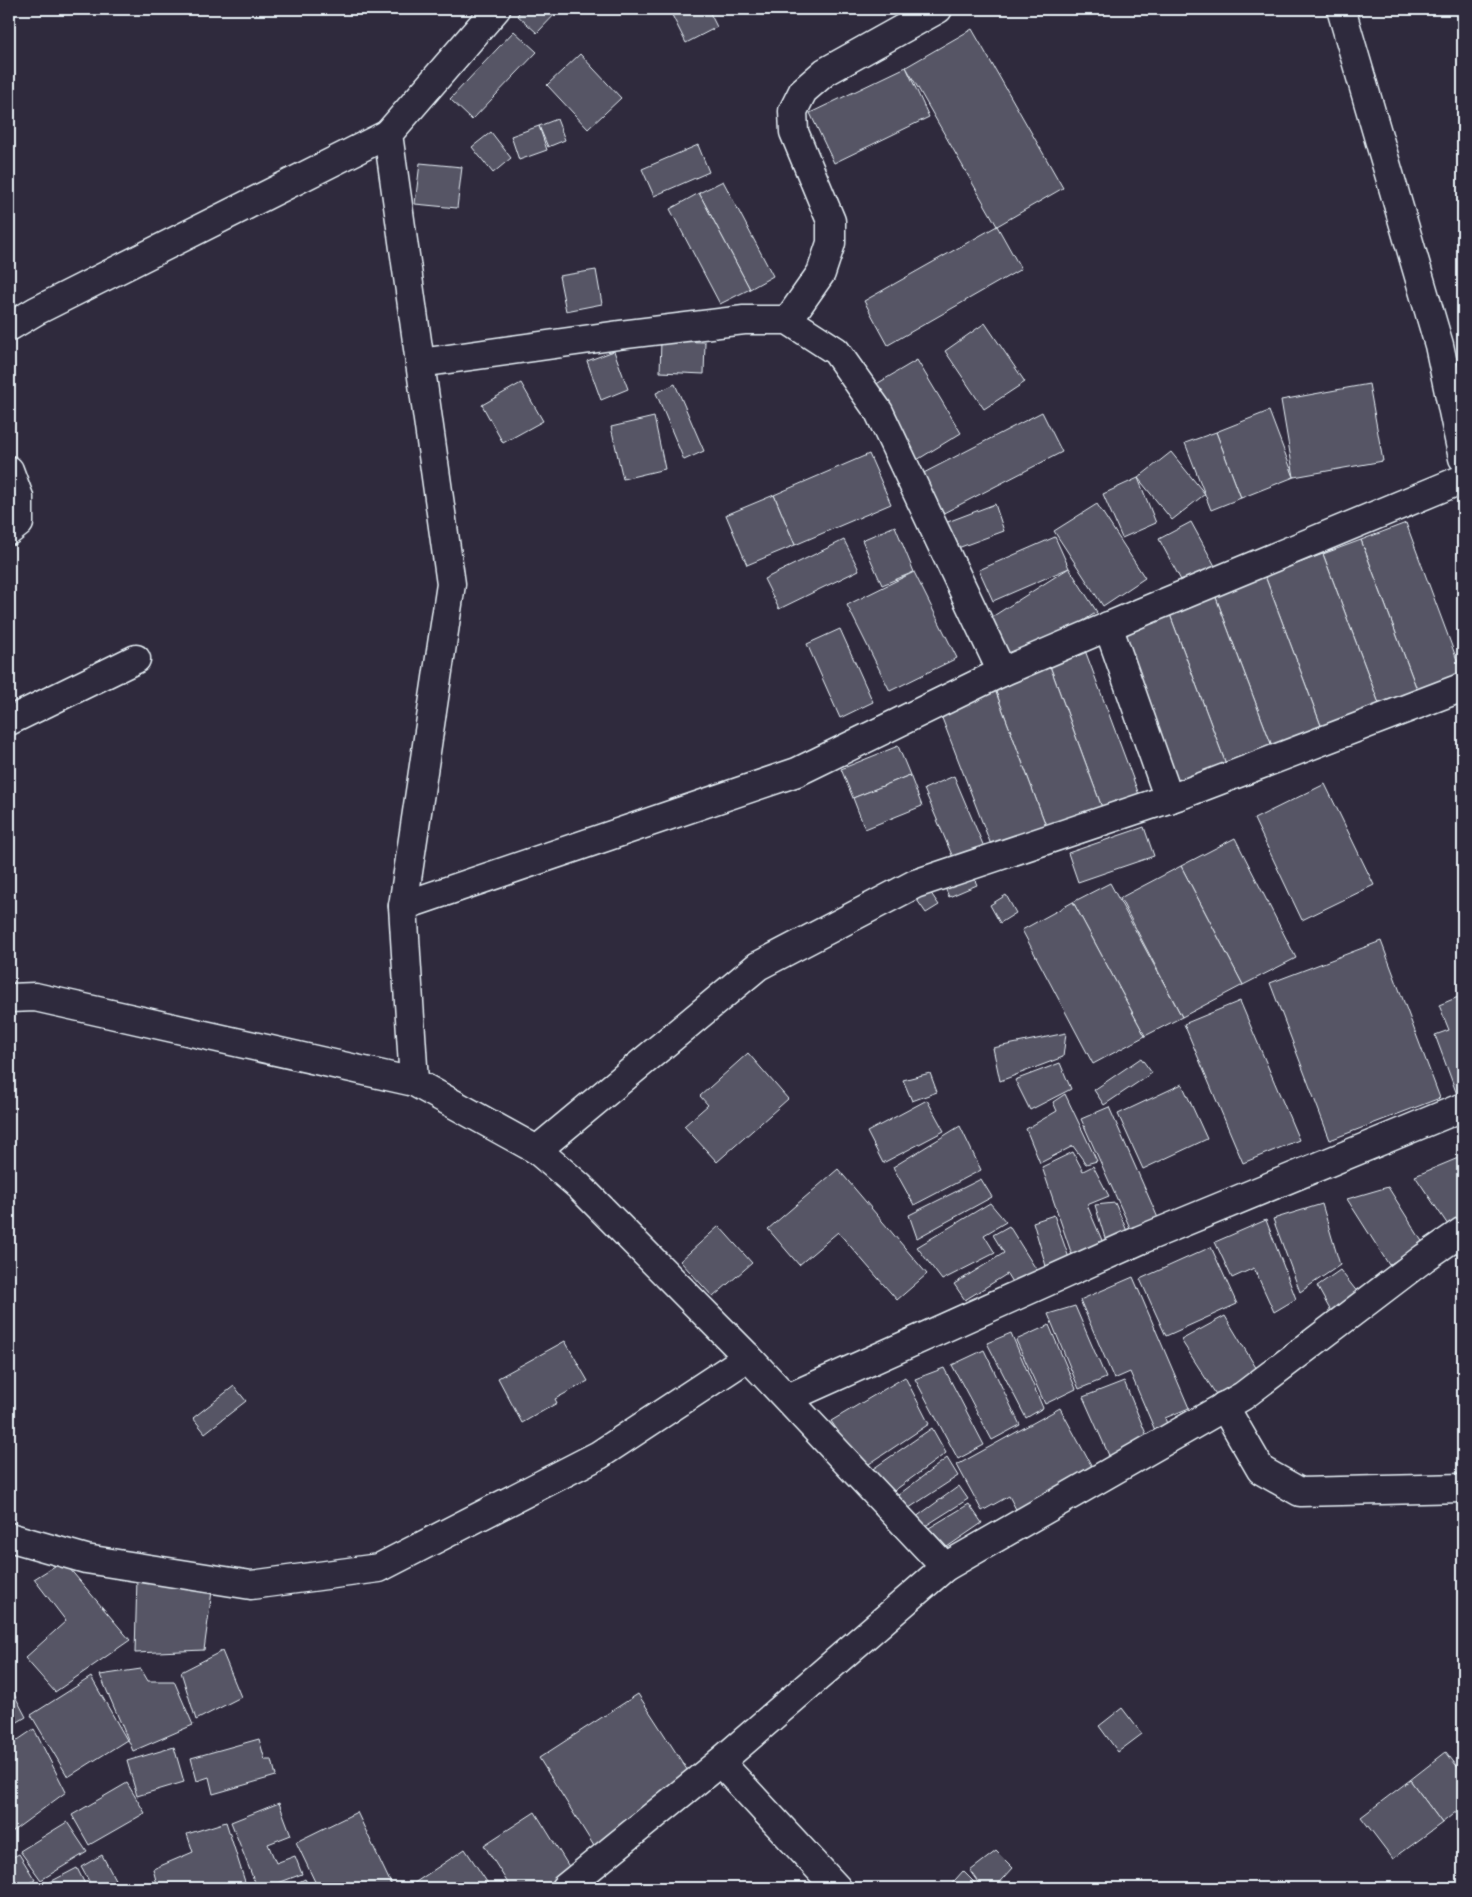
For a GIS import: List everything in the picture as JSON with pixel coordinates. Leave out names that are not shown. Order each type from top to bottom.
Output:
[{"type":"street","points":[[9,327],[36,311],[388,134],[496,9]]},
{"type":"street","points":[[788,320],[821,273],[831,243],[831,221],[794,132],[793,111],[803,91],[825,72],[938,9]]},
{"type":"street","points":[[1341,9],[1439,344],[1463,458]]},
{"type":"street","points":[[388,134],[451,584],[403,906],[414,1082]]},
{"type":"street","points":[[420,363],[715,323],[744,320],[788,320],[836,351],[879,412],[1002,672]]},
{"type":"street","points":[[9,470],[19,498],[19,523],[9,531]]},
{"type":"street","points":[[403,906],[796,772],[1002,672],[1463,479]]},
{"type":"street","points":[[1108,626],[1169,799]]},
{"type":"street","points":[[9,721],[136,659]]},
{"type":"street","points":[[536,1150],[758,966],[915,884],[1169,799],[1463,687]]},
{"type":"street","points":[[9,998],[36,997],[414,1082],[536,1150],[580,1186],[748,1356],[945,1566]]},
{"type":"street","points":[[788,1398],[1140,1240],[1463,1106]]},
{"type":"street","points":[[565,1888],[720,1762],[945,1566],[1243,1396],[1463,1230]]},
{"type":"street","points":[[9,1536],[86,1559],[251,1585],[379,1568],[599,1454],[748,1356]]},
{"type":"street","points":[[1224,1406],[1261,1470],[1300,1492],[1463,1488]]},
{"type":"street","points":[[720,1762],[838,1888]]},
{"type":"building","points":[[523,9],[559,10],[537,33],[517,15]]},
{"type":"building","points":[[669,9],[708,9],[717,27],[686,43]]},
{"type":"building","points":[[972,29],[1063,188],[997,226],[906,67]]},
{"type":"building","points":[[514,31],[537,52],[472,120],[450,99]]},
{"type":"building","points":[[580,54],[621,98],[588,129],[547,85]]},
{"type":"building","points":[[906,67],[929,117],[834,163],[810,113]]},
{"type":"building","points":[[557,119],[565,140],[548,147],[539,126]]},
{"type":"building","points":[[539,126],[547,150],[519,160],[511,136]]},
{"type":"building","points":[[491,132],[511,158],[493,173],[472,147]]},
{"type":"building","points":[[698,145],[709,172],[654,196],[642,169]]},
{"type":"building","points":[[420,163],[462,167],[457,208],[415,204]]},
{"type":"building","points":[[723,181],[773,276],[750,289],[699,193]]},
{"type":"building","points":[[699,193],[750,289],[720,304],[670,209]]},
{"type":"building","points":[[997,226],[1021,269],[888,345],[864,301]]},
{"type":"building","points":[[596,270],[602,304],[566,311],[559,276]]},
{"type":"building","points":[[985,323],[1025,382],[984,409],[945,351]]},
{"type":"building","points":[[661,341],[705,342],[704,374],[660,372]]},
{"type":"building","points":[[614,351],[628,389],[601,400],[587,361]]},
{"type":"building","points":[[917,360],[961,433],[912,463],[868,389]]},
{"type":"building","points":[[521,383],[543,421],[503,443],[482,405]]},
{"type":"building","points":[[675,384],[704,451],[684,460],[656,393]]},
{"type":"building","points":[[1369,384],[1383,461],[1294,477],[1281,400]]},
{"type":"building","points":[[1269,411],[1294,477],[1241,498],[1216,432]]},
{"type":"building","points":[[1042,412],[1062,452],[932,519],[912,479]]},
{"type":"building","points":[[654,417],[665,469],[623,479],[611,427]]},
{"type":"building","points":[[1216,432],[1241,498],[1211,510],[1185,443]]},
{"type":"building","points":[[1171,452],[1205,494],[1172,520],[1138,478]]},
{"type":"building","points":[[869,454],[891,504],[795,545],[774,495]]},
{"type":"building","points":[[1138,478],[1156,523],[1122,538],[1103,494]]},
{"type":"building","points":[[774,495],[795,545],[747,565],[726,515]]},
{"type":"building","points":[[995,504],[1004,531],[947,552],[937,526]]},
{"type":"building","points":[[1097,504],[1145,578],[1103,606],[1054,531]]},
{"type":"building","points":[[1191,522],[1215,566],[1183,584],[1159,539]]},
{"type":"building","points":[[1406,523],[1463,676],[1419,695],[1361,540]]},
{"type":"building","points":[[895,526],[914,572],[882,585],[862,540]]},
{"type":"building","points":[[1055,537],[1069,568],[993,601],[979,570]]},
{"type":"building","points":[[844,540],[859,570],[779,609],[764,579]]},
{"type":"building","points":[[1361,540],[1419,695],[1381,709],[1323,554]]},
{"type":"building","points":[[1323,554],[1381,709],[1323,731],[1265,576]]},
{"type":"building","points":[[1069,568],[1097,612],[1012,667],[984,622]]},
{"type":"building","points":[[914,572],[957,658],[890,691],[847,605]]},
{"type":"building","points":[[1265,576],[1323,731],[1273,749],[1215,595]]},
{"type":"building","points":[[1215,595],[1273,749],[1227,767],[1169,612]]},
{"type":"building","points":[[1169,612],[1227,767],[1179,785],[1121,630]]},
{"type":"building","points":[[840,629],[873,702],[840,718],[807,644]]},
{"type":"building","points":[[1083,645],[1141,800],[1104,813],[1047,658]]},
{"type":"building","points":[[1047,658],[1104,813],[1048,831],[994,687]]},
{"type":"building","points":[[994,687],[1048,831],[993,850],[940,713]]},
{"type":"building","points":[[898,746],[910,775],[853,798],[841,769]]},
{"type":"building","points":[[910,775],[922,806],[865,829],[853,798]]},
{"type":"building","points":[[954,776],[987,854],[957,867],[924,789]]},
{"type":"building","points":[[1325,784],[1374,885],[1302,920],[1254,819]]},
{"type":"building","points":[[1144,827],[1154,856],[1078,882],[1068,853]]},
{"type":"building","points":[[1235,838],[1296,958],[1243,985],[1181,866]]},
{"type":"building","points":[[1181,866],[1243,985],[1182,1017],[1120,898]]},
{"type":"building","points":[[971,871],[977,885],[949,897],[943,883]]},
{"type":"building","points":[[1110,883],[1182,1017],[1145,1036],[1073,902]]},
{"type":"building","points":[[928,889],[939,905],[926,913],[915,897]]},
{"type":"building","points":[[1006,895],[1016,913],[1000,923],[990,905]]},
{"type":"building","points":[[1073,902],[1145,1036],[1093,1064],[1022,930]]},
{"type":"building","points":[[1381,941],[1440,1098],[1330,1140],[1270,983]]},
{"type":"building","points":[[1463,995],[1463,1099],[1459,1100],[1435,1035],[1449,1030],[1439,1005]]},
{"type":"building","points":[[1240,1001],[1299,1140],[1243,1163],[1184,1024]]},
{"type":"building","points":[[1066,1033],[1063,1057],[1000,1081],[993,1048]]},
{"type":"building","points":[[748,1053],[788,1099],[717,1162],[684,1126],[708,1105],[700,1096]]},
{"type":"building","points":[[1141,1058],[1152,1073],[1104,1105],[1094,1090]]},
{"type":"building","points":[[1060,1063],[1071,1089],[1030,1110],[1015,1080]]},
{"type":"building","points":[[930,1073],[937,1092],[912,1101],[903,1080]]},
{"type":"building","points":[[1182,1084],[1207,1139],[1143,1169],[1118,1114]]},
{"type":"building","points":[[1065,1094],[1097,1161],[1086,1164],[1073,1146],[1040,1163],[1026,1129],[1057,1111],[1053,1102]]},
{"type":"building","points":[[927,1100],[944,1131],[883,1163],[867,1132]]},
{"type":"building","points":[[1109,1107],[1158,1218],[1131,1230],[1081,1119]]},
{"type":"building","points":[[960,1126],[981,1170],[914,1205],[893,1167]]},
{"type":"building","points":[[1073,1152],[1083,1171],[1093,1166],[1109,1196],[1087,1205],[1104,1245],[1073,1258],[1042,1167]]},
{"type":"building","points":[[1463,1156],[1463,1215],[1448,1225],[1415,1176]]},
{"type":"building","points":[[838,1169],[927,1274],[897,1300],[838,1232],[799,1265],[768,1229]]},
{"type":"building","points":[[981,1179],[992,1197],[917,1238],[909,1215]]},
{"type":"building","points":[[1388,1187],[1423,1243],[1389,1265],[1347,1199]]},
{"type":"building","points":[[990,1203],[1006,1222],[984,1235],[995,1253],[942,1280],[917,1247]]},
{"type":"building","points":[[1115,1203],[1130,1238],[1107,1245],[1095,1205]]},
{"type":"building","points":[[1322,1204],[1340,1265],[1300,1292],[1273,1219]]},
{"type":"building","points":[[1054,1215],[1069,1258],[1046,1266],[1033,1222]]},
{"type":"building","points":[[1266,1220],[1296,1299],[1274,1312],[1254,1268],[1232,1278],[1215,1242]]},
{"type":"building","points":[[719,1226],[752,1263],[713,1297],[680,1261]]},
{"type":"building","points":[[1009,1226],[1041,1277],[1018,1292],[1007,1274],[965,1300],[954,1284],[1004,1253],[993,1235]]},
{"type":"building","points":[[1211,1247],[1237,1304],[1166,1336],[1140,1279]]},
{"type":"building","points":[[1340,1270],[1362,1298],[1334,1317],[1317,1286]]},
{"type":"building","points":[[1133,1277],[1189,1408],[1165,1418],[1169,1430],[1157,1435],[1130,1372],[1114,1379],[1080,1300]]},
{"type":"building","points":[[1075,1306],[1106,1378],[1079,1389],[1048,1314]]},
{"type":"building","points":[[1225,1316],[1261,1376],[1219,1399],[1181,1340]]},
{"type":"building","points":[[1049,1325],[1076,1389],[1045,1404],[1016,1340]]},
{"type":"building","points":[[1011,1333],[1043,1408],[1026,1418],[987,1343]]},
{"type":"building","points":[[565,1341],[588,1381],[555,1399],[557,1403],[522,1423],[498,1378]]},
{"type":"building","points":[[984,1350],[1020,1425],[992,1440],[952,1365]]},
{"type":"building","points":[[944,1368],[984,1445],[958,1459],[915,1379]]},
{"type":"building","points":[[905,1377],[929,1424],[863,1468],[831,1421]]},
{"type":"building","points":[[1124,1381],[1149,1441],[1111,1460],[1083,1397]]},
{"type":"building","points":[[234,1386],[246,1401],[205,1433],[193,1418]]},
{"type":"building","points":[[1060,1408],[1096,1474],[1020,1517],[1009,1496],[982,1511],[957,1465]]},
{"type":"building","points":[[932,1428],[946,1453],[887,1496],[867,1473]]},
{"type":"building","points":[[947,1458],[958,1476],[906,1510],[893,1499]]},
{"type":"building","points":[[959,1486],[968,1499],[919,1530],[912,1520]]},
{"type":"building","points":[[969,1504],[982,1523],[947,1547],[929,1528]]},
{"type":"building","points":[[63,1561],[130,1640],[55,1692],[25,1658],[66,1621],[34,1579]]},
{"type":"building","points":[[137,1577],[212,1591],[204,1650],[135,1653]]},
{"type":"building","points":[[222,1651],[241,1697],[196,1720],[181,1672]]},
{"type":"building","points":[[141,1669],[148,1681],[174,1681],[193,1725],[133,1751],[100,1675]]},
{"type":"building","points":[[91,1677],[127,1740],[68,1777],[31,1715]]},
{"type":"building","points":[[9,1685],[26,1717],[9,1727]]},
{"type":"building","points":[[638,1694],[695,1782],[594,1846],[539,1758]]},
{"type":"building","points":[[1122,1708],[1142,1734],[1118,1752],[1099,1726]]},
{"type":"building","points":[[34,1729],[66,1792],[9,1834],[9,1746]]},
{"type":"building","points":[[259,1739],[265,1760],[272,1760],[276,1776],[213,1794],[209,1777],[197,1781],[191,1758]]},
{"type":"building","points":[[174,1747],[184,1782],[137,1796],[127,1761]]},
{"type":"building","points":[[1446,1752],[1463,1774],[1463,1806],[1442,1823],[1410,1780]]},
{"type":"building","points":[[1410,1780],[1442,1823],[1393,1859],[1361,1817]]},
{"type":"building","points":[[127,1783],[145,1813],[89,1845],[72,1815]]},
{"type":"building","points":[[279,1803],[291,1835],[268,1844],[276,1863],[295,1856],[302,1874],[265,1888],[257,1888],[231,1822]]},
{"type":"building","points":[[357,1812],[393,1888],[318,1888],[296,1842]]},
{"type":"building","points":[[535,1812],[573,1873],[548,1888],[511,1888],[484,1845]]},
{"type":"building","points":[[67,1822],[87,1852],[41,1880],[20,1851]]},
{"type":"building","points":[[226,1822],[247,1888],[158,1888],[153,1869],[193,1852],[187,1834]]},
{"type":"building","points":[[465,1849],[491,1888],[407,1888]]},
{"type":"building","points":[[996,1851],[1013,1868],[995,1888],[982,1888],[970,1871]]},
{"type":"building","points":[[19,1854],[35,1880],[22,1888],[14,1888],[9,1879],[9,1859]]},
{"type":"building","points":[[102,1855],[118,1885],[111,1888],[93,1888],[81,1867]]},
{"type":"building","points":[[77,1868],[87,1888],[53,1888],[50,1882]]},
{"type":"building","points":[[963,1871],[980,1888],[948,1888]]},
{"type":"building","points":[[305,1879],[310,1888],[287,1888]]},
{"type":"building","points":[[153,1881],[154,1888],[126,1888]]},
{"type":"building","points":[[45,1882],[48,1888],[33,1888]]}]
